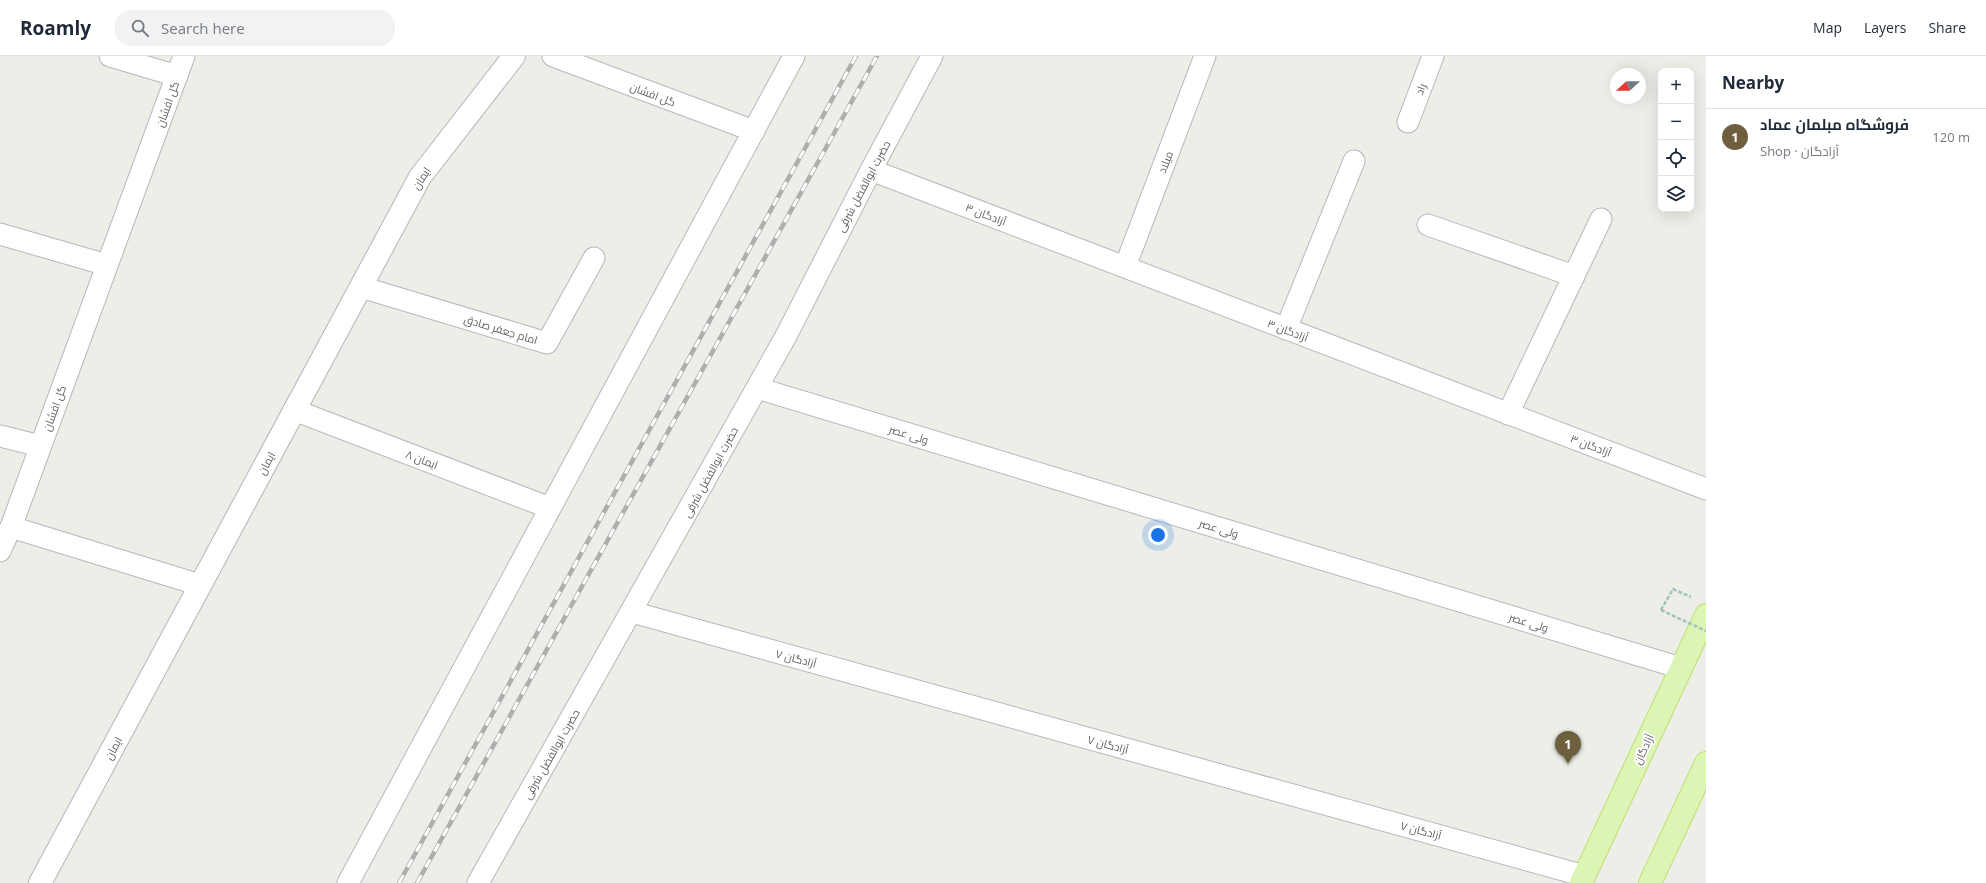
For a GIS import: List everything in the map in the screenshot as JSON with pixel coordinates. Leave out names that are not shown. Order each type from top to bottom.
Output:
[{"type":"main road","name":"آزادگان","points":[[1583,879],[1706,615]]},
{"type":"main road","points":[[1650,883],[1706,763]]},
{"type":"street","points":[[110,56],[177,76]]},
{"type":"street","name":"گل افشان","points":[[0,551],[108,265],[184,56]]},
{"type":"street","name":"ایمان","points":[[40,883],[420,177],[514,56]]},
{"type":"street","name":"گل افشان","points":[[553,56],[754,132]]},
{"type":"street","points":[[348,883],[794,56]]},
{"type":"street","name":"حضرت ابوالفضل شرقی","points":[[478,883],[632,612],[786,336],[871,170],[932,56]]},
{"type":"street","name":"میلاد","points":[[1125,268],[1205,56]]},
{"type":"street","name":"راد","points":[[1408,122],[1433,56]]},
{"type":"street","points":[[1286,329],[1354,161]]},
{"type":"street","name":"۳ آزادگان","points":[[871,170],[1706,489]]},
{"type":"street","points":[[1508,414],[1601,219]]},
{"type":"street","points":[[1428,225],[1574,276]]},
{"type":"street","points":[[0,234],[108,265]]},
{"type":"street","name":"امام جعفر صادق","points":[[361,287],[547,343],[594,258]]},
{"type":"street","name":"ولی عصر","points":[[756,388],[1681,668]]},
{"type":"street","name":"ایمان ۸","points":[[294,410],[550,508]]},
{"type":"street","points":[[0,436],[40,446]]},
{"type":"street","points":[[10,527],[200,585]]},
{"type":"street","name":"۷ آزادگان","points":[[632,612],[1583,879]]},
{"type":"path","points":[[1673,589],[1661,610],[1706,630]]},
{"type":"railway","points":[[399,883],[856,56]]},
{"type":"railway","points":[[417,883],[877,56]]},
{"type":"place","name":"فروشگاه مبلمان عماد","points":[[1568,764]]}]
